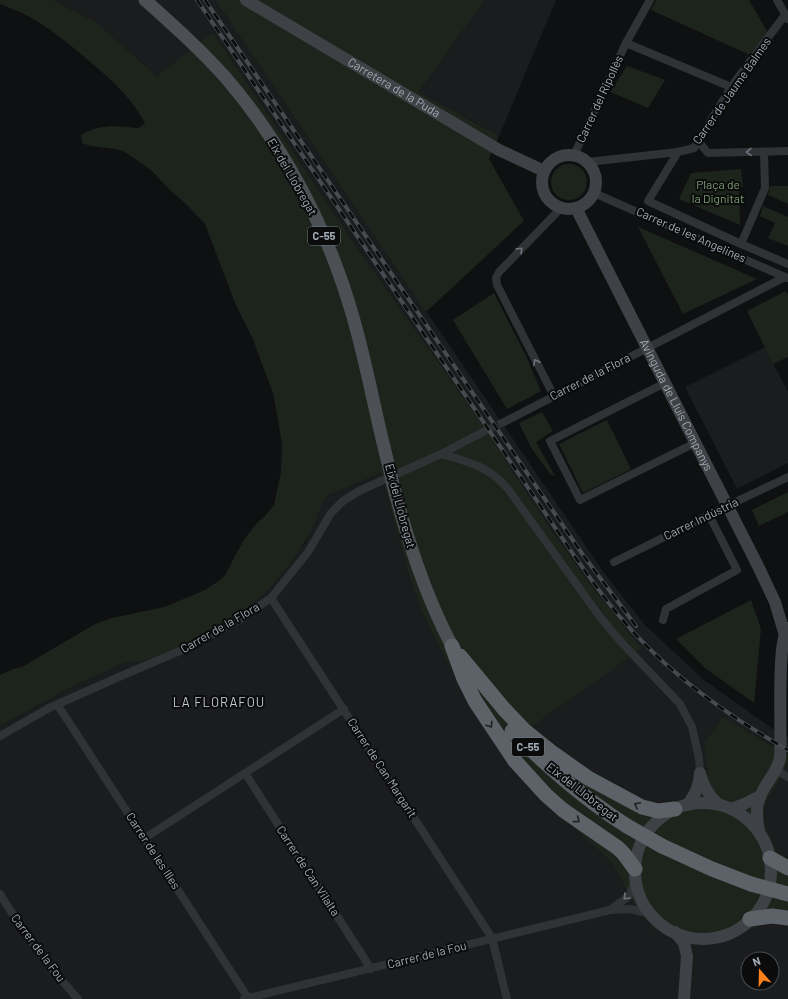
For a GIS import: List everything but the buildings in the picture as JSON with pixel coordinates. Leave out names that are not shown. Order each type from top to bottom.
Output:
[{"type":"highway","points":[[452,646],[483,685],[524,730],[588,778],[642,807],[658,811],[681,807]]},
{"type":"highway","points":[[452,646],[464,679],[475,701],[515,762],[546,795],[563,810],[624,854],[635,874]]},
{"type":"highway","name":"Eix del Llobregat","points":[[452,646],[479,691],[510,729],[542,761],[591,802],[627,826],[662,846],[712,869],[751,884],[788,894]]},
{"type":"highway","points":[[770,858],[788,868]]},
{"type":"highway","points":[[750,919],[772,916],[788,918]]},
{"type":"main road","name":"Eix del Llobregat","points":[[146,0],[189,40],[226,78],[272,140],[304,194],[338,270],[365,360],[393,485],[412,549],[426,591],[452,646]]},
{"type":"street","name":"Carretera de la Puda","points":[[246,0],[499,150],[544,171]]},
{"type":"street","name":"Carrer del Ripollès","points":[[574,155],[626,43],[650,0]]},
{"type":"street","points":[[777,0],[787,17]]},
{"type":"street","name":"Carrer de Jaume Balmes","points":[[648,201],[678,152],[694,148],[731,87],[787,17]]},
{"type":"street","name":"Carrer del Ripollès","points":[[626,43],[731,87]]},
{"type":"street","points":[[698,140],[708,153],[788,152]]},
{"type":"street","points":[[588,162],[678,152]]},
{"type":"street","points":[[741,244],[765,188],[764,152]]},
{"type":"street","points":[[565,155],[574,155],[582,157],[593,168],[596,176],[596,184],[590,200],[583,205],[576,208],[562,208],[549,200],[545,193],[542,178],[549,163],[565,155]]},
{"type":"street","name":"Carrer de les Angelines","points":[[594,192],[787,277]]},
{"type":"street","name":"Carrer de les Angelines","points":[[648,201],[788,264]]},
{"type":"street","points":[[554,396],[497,285],[496,278],[499,272],[562,208]]},
{"type":"street","name":"Avinguda de Lluís Companys","points":[[576,208],[775,602]]},
{"type":"street","name":"Carrer de la Flora","points":[[502,423],[787,277]]},
{"type":"street","points":[[665,383],[550,440],[580,500],[695,443]]},
{"type":"street","name":"Carrer de la Flora","points":[[0,736],[57,704],[182,650],[239,620],[271,598],[308,552],[331,513],[343,501],[360,491],[488,430]]},
{"type":"street","points":[[440,454],[466,461],[484,468],[499,478],[600,617],[621,642],[680,704],[692,727],[699,758],[702,783],[707,792],[718,804]]},
{"type":"street","name":"Carrer Indústria","points":[[614,562],[788,477]]},
{"type":"street","points":[[663,620],[666,609],[737,570],[709,515]]},
{"type":"street","name":"Carrer de Can Margarit","points":[[271,598],[492,938],[507,999]]},
{"type":"street","points":[[775,602],[788,618]]},
{"type":"street","points":[[759,831],[757,815],[760,796],[779,765],[781,751],[780,659],[786,636],[775,602]]},
{"type":"street","points":[[780,672],[788,658]]},
{"type":"street","name":"Carrer de les Illes","points":[[57,704],[145,838],[246,998]]},
{"type":"street","points":[[145,838],[344,709]]},
{"type":"street","points":[[776,770],[788,777]]},
{"type":"street","name":"Carrer de Can Vilalta","points":[[245,773],[371,969]]},
{"type":"street","points":[[681,807],[708,803],[731,808],[746,818],[759,831],[766,844],[770,858],[771,877],[768,891],[762,904],[750,919],[734,931],[716,937],[706,938],[690,937],[666,928],[650,914],[642,901],[635,874],[637,854],[642,840],[651,827],[662,817],[681,807],[696,792],[700,773]]},
{"type":"street","points":[[731,808],[744,804],[760,796]]},
{"type":"street","name":"Carrer de la Fou","points":[[610,910],[629,896],[635,874]]},
{"type":"street","name":"Carrer de la Fou","points":[[0,894],[40,954],[56,975],[78,999]]},
{"type":"street","name":"Carrer de la Fou","points":[[246,998],[610,910],[630,909],[650,914]]},
{"type":"street","points":[[675,932],[684,943],[686,950],[687,964],[684,999]]},
{"type":"street","points":[[687,964],[696,948],[706,938]]},
{"type":"shaded area","points":[[53,0],[215,0],[602,570],[644,624],[704,680],[773,729],[788,737],[788,754],[765,742],[707,769],[708,776],[687,798],[654,805],[570,758],[533,726],[643,648],[597,593],[552,531],[483,425],[361,253],[213,32],[157,76],[96,22]]},
{"type":"shaded area","points":[[485,0],[556,0],[499,136],[419,92]]},
{"type":"shaded area","points":[[765,347],[788,392],[788,463],[737,489],[685,387]]},
{"type":"shaded area","points":[[381,473],[408,573],[421,610],[457,682],[534,791],[613,864],[634,905],[689,945],[716,944],[772,921],[788,922],[788,999],[0,999],[0,726],[76,685],[125,663],[141,662],[208,633],[240,613],[305,543],[316,521],[323,500],[329,495]]},
{"type":"shaded area","points":[[788,763],[788,858],[778,853],[764,825],[765,803],[777,785]]},
{"type":"green space","points":[[0,0],[53,0],[96,22],[157,76],[213,32],[361,253],[483,425],[552,531],[597,593],[643,648],[533,726],[570,758],[654,805],[687,798],[708,777],[704,743],[723,717],[788,754],[788,763],[777,785],[765,803],[764,824],[778,853],[788,858],[788,922],[772,921],[716,944],[689,945],[654,929],[634,905],[613,864],[534,791],[457,682],[421,610],[408,573],[381,473],[329,495],[323,500],[316,521],[308,537],[293,559],[269,589],[240,613],[186,645],[141,662],[125,663],[76,685],[0,726],[0,675],[22,667],[95,624],[112,618],[164,607],[205,590],[226,574],[246,537],[274,505],[281,472],[282,443],[273,393],[252,337],[235,303],[205,224],[151,170],[131,156],[123,151],[90,146],[82,143],[81,135],[88,131],[102,127],[110,126],[139,128],[145,123],[139,113],[127,96],[113,82],[73,47],[34,20],[0,4]]},
{"type":"green space","points":[[215,0],[485,0],[419,92],[499,136],[489,159],[524,221],[426,312]]},
{"type":"green space","points":[[656,0],[749,0],[768,33],[750,55],[651,10]]},
{"type":"green space","points":[[627,66],[665,80],[648,108],[610,92]]},
{"type":"green space","points":[[573,164],[582,169],[586,175],[586,189],[582,195],[573,200],[565,200],[556,195],[552,189],[551,178],[556,169],[562,165]]},
{"type":"green space","name":"Plaça de la Dignitat","points":[[741,169],[743,187],[739,187],[740,225],[679,199],[691,173]]},
{"type":"green space","points":[[770,186],[788,186],[788,204],[768,195]]},
{"type":"green space","points":[[763,206],[788,217],[788,246],[768,238],[775,223],[760,216]]},
{"type":"green space","points":[[638,227],[757,279],[683,314]]},
{"type":"green space","points":[[786,291],[788,295],[788,357],[773,364],[747,311]]},
{"type":"green space","points":[[494,293],[527,358],[541,391],[507,409],[453,320]]},
{"type":"green space","points":[[542,412],[553,431],[536,442],[555,476],[551,475],[532,449],[519,423]]},
{"type":"green space","points":[[607,420],[631,469],[583,493],[559,444]]},
{"type":"green space","points":[[788,492],[788,512],[759,526],[752,510]]},
{"type":"green space","points":[[751,600],[761,629],[754,703],[705,668],[676,639]]},
{"type":"tunnel","points":[[487,430],[502,423]]},
{"type":"railway","points":[[197,0],[573,554],[608,602],[638,637],[677,674],[720,707],[788,750]]},
{"type":"railway","points":[[205,0],[583,555],[636,626]]},
{"type":"district","name":"LA FLORAFOU","points":[[219,702]]}]
